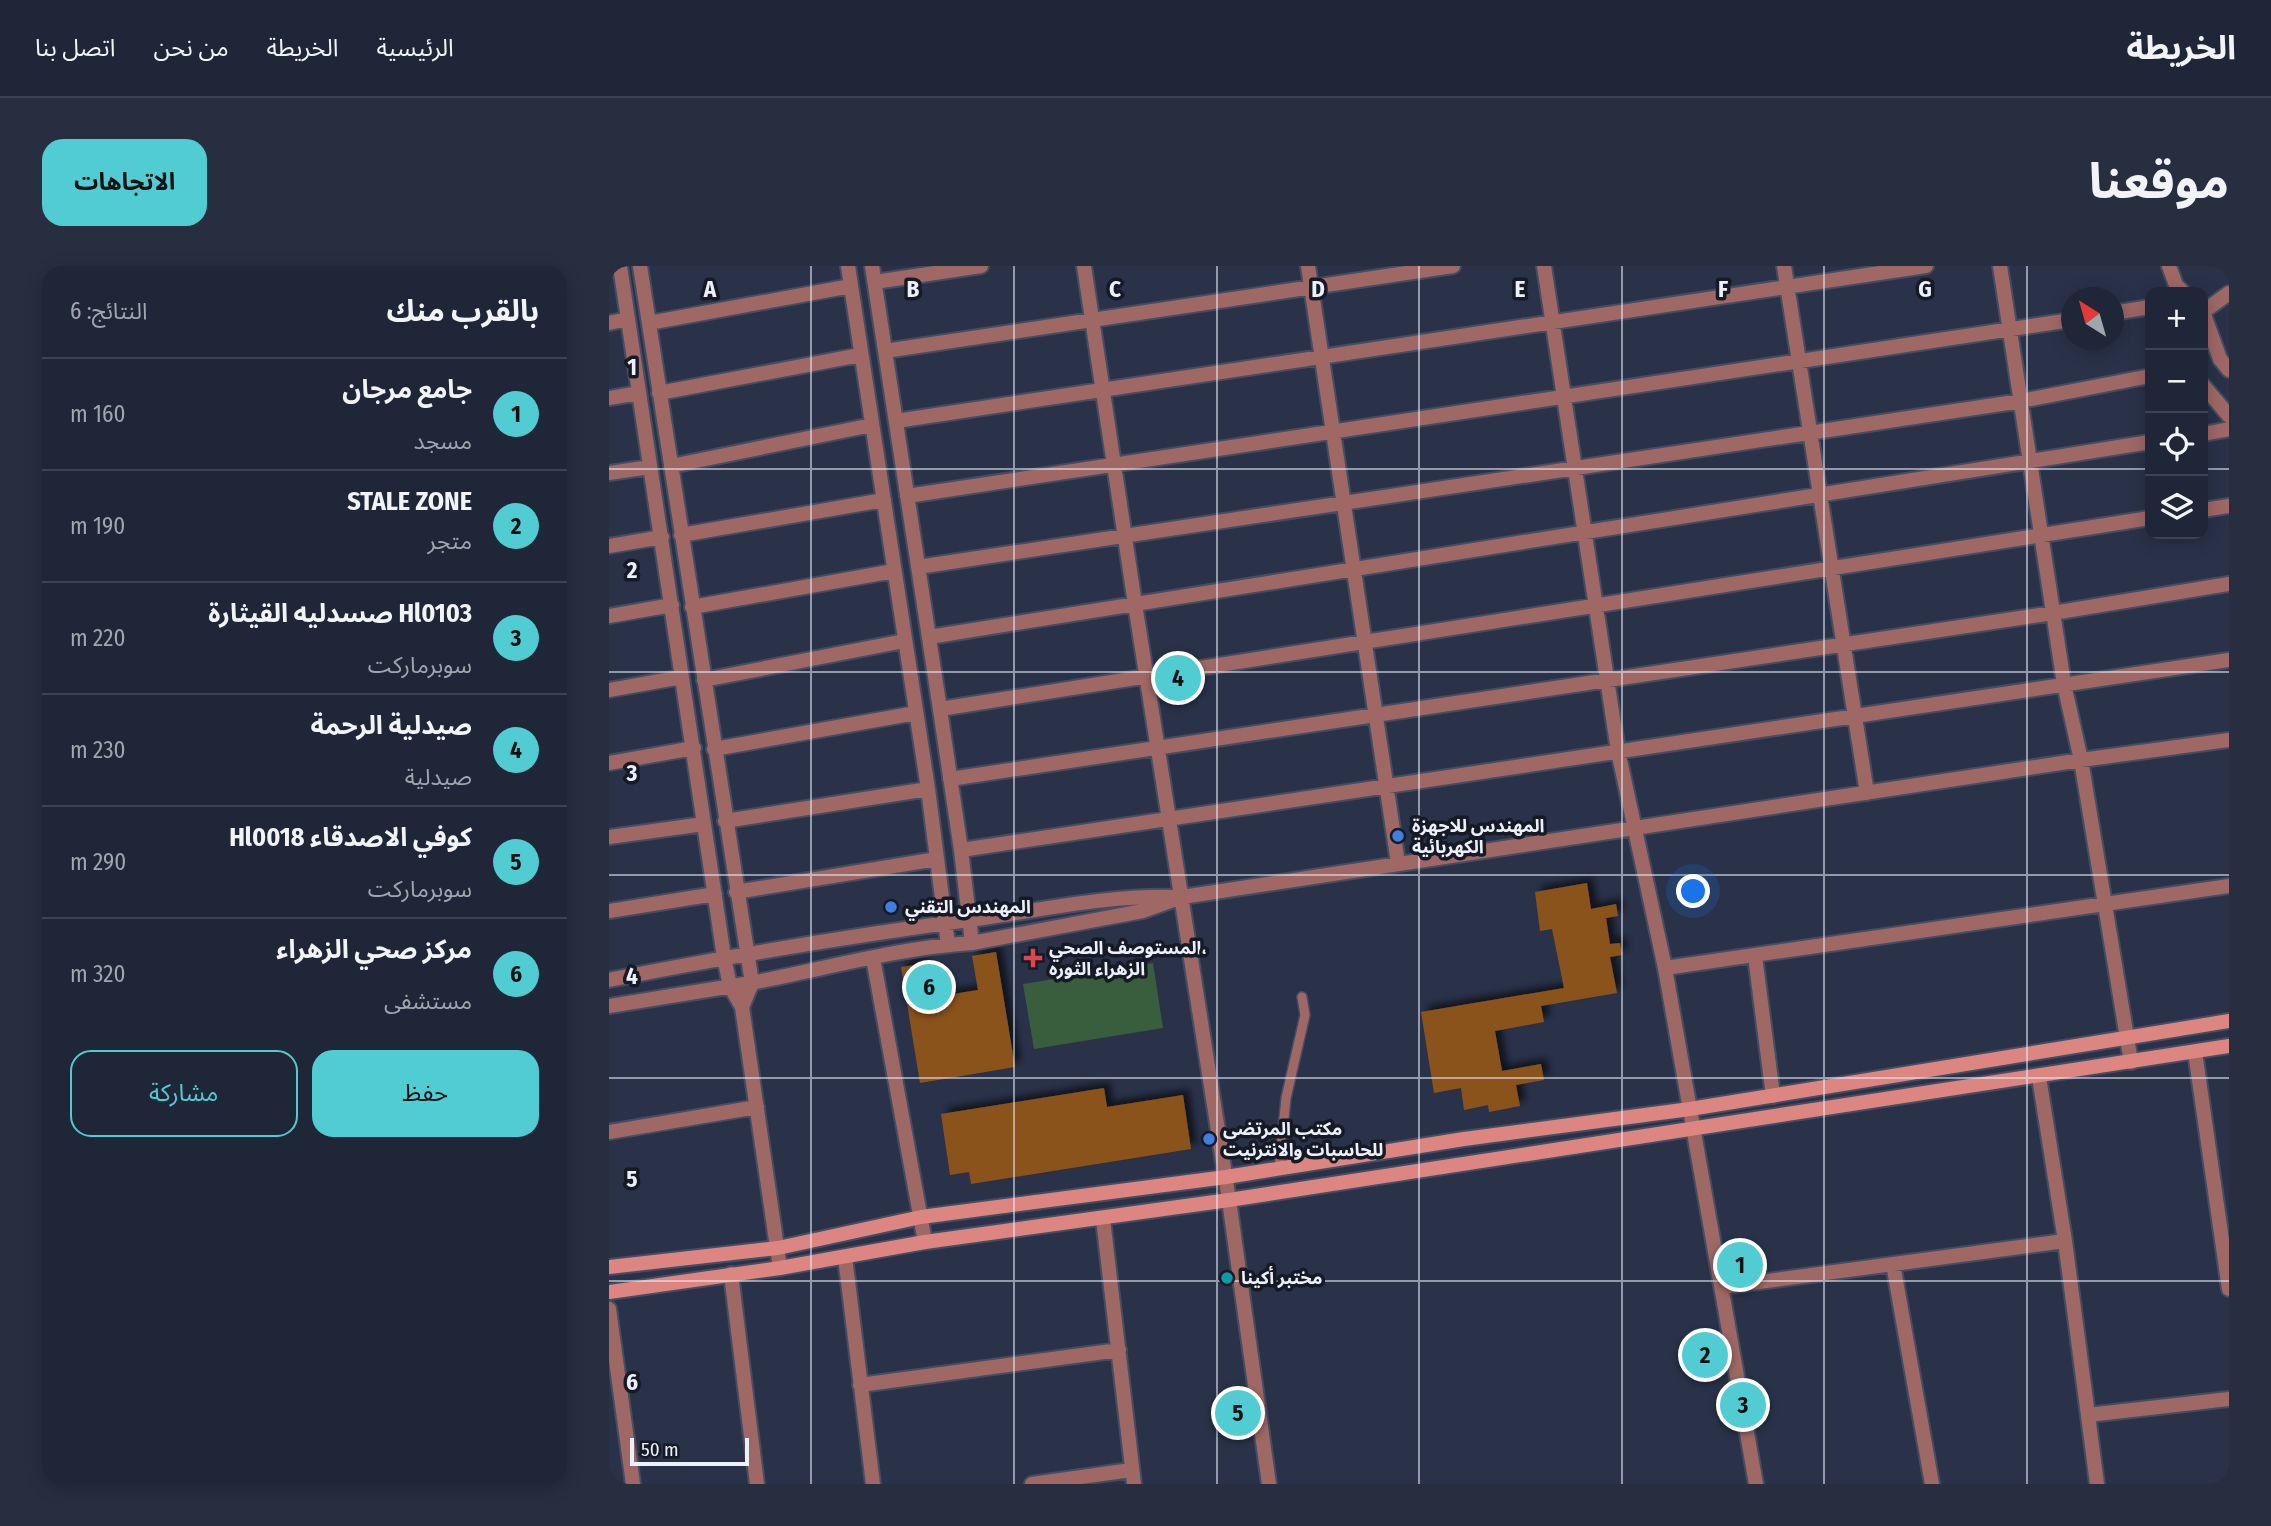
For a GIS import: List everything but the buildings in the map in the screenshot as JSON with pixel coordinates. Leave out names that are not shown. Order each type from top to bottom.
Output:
[{"type":"street","points":[[620,266],[724,957],[730,986],[742,1007],[779,1268]]},
{"type":"street","points":[[640,266],[752,983],[742,1007]]},
{"type":"street","points":[[848,266],[928,789],[948,944]]},
{"type":"street","points":[[872,266],[961,850],[972,943]]},
{"type":"street","points":[[875,282],[981,266]]},
{"type":"street","points":[[1084,266],[1226,1177],[1269,1484]]},
{"type":"street","points":[[1308,266],[1398,863]]},
{"type":"street","points":[[885,351],[1453,266]]},
{"type":"street","points":[[1544,266],[1618,751],[1665,968],[1756,1484]]},
{"type":"street","points":[[1784,266],[1867,793]]},
{"type":"street","points":[[895,421],[1926,266]]},
{"type":"street","points":[[2000,266],[2064,684],[2081,760],[2131,1062]]},
{"type":"street","points":[[2169,266],[2178,287]]},
{"type":"street","points":[[649,323],[851,286]]},
{"type":"street","points":[[2208,308],[2229,293]]},
{"type":"street","points":[[2124,311],[2145,308]]},
{"type":"street","points":[[609,323],[628,319]]},
{"type":"street","points":[[907,496],[2061,322]]},
{"type":"street","points":[[2208,326],[2220,359],[2229,370]]},
{"type":"street","points":[[659,393],[860,355]]},
{"type":"street","points":[[918,567],[2021,401],[2145,377]]},
{"type":"street","points":[[2208,391],[2229,416]]},
{"type":"street","points":[[609,398],[639,393]]},
{"type":"street","points":[[671,466],[872,425]]},
{"type":"street","points":[[2208,433],[2229,429]]},
{"type":"street","points":[[929,637],[2145,443]]},
{"type":"street","points":[[609,473],[650,467]]},
{"type":"street","points":[[681,535],[884,500]]},
{"type":"street","points":[[2208,509],[2229,506]]},
{"type":"street","points":[[940,709],[2145,519]]},
{"type":"street","points":[[609,546],[662,537]]},
{"type":"street","points":[[692,607],[894,571]]},
{"type":"street","points":[[950,779],[2053,613],[2229,584]]},
{"type":"street","points":[[609,616],[672,605]]},
{"type":"street","points":[[703,680],[904,641]]},
{"type":"street","points":[[961,850],[2229,660]]},
{"type":"street","points":[[609,690],[682,677]]},
{"type":"street","points":[[714,749],[916,713]]},
{"type":"street","points":[[609,980],[724,957],[946,922],[1141,896],[1182,897],[2081,760],[2229,740]]},
{"type":"street","points":[[609,763],[694,748]]},
{"type":"street","points":[[725,821],[928,789]]},
{"type":"street","points":[[609,837],[704,824]]},
{"type":"street","points":[[736,892],[937,859]]},
{"type":"street","points":[[1665,968],[2229,886]]},
{"type":"street","points":[[609,911],[715,894]]},
{"type":"street","points":[[609,1006],[752,983],[948,944],[972,943],[1143,911],[1182,897]]},
{"type":"street","points":[[1755,956],[1773,1096]]},
{"type":"street","points":[[873,958],[925,1242]]},
{"type":"street","points":[[609,1267],[778,1248],[921,1217],[1226,1177],[1464,1139],[1690,1110],[2229,1021]]},
{"type":"street","points":[[609,1292],[779,1268],[925,1242],[1103,1219],[2039,1077],[2229,1046]]},
{"type":"street","points":[[2195,1052],[2229,1289]]},
{"type":"street","points":[[2039,1077],[2065,1241],[2097,1484]]},
{"type":"street","points":[[609,1132],[757,1107]]},
{"type":"street","points":[[1032,1484],[1132,1477],[1103,1219]]},
{"type":"street","points":[[1722,1287],[2065,1241]]},
{"type":"street","points":[[845,1257],[873,1484]]},
{"type":"street","points":[[1893,1264],[1932,1484]]},
{"type":"street","points":[[731,1274],[757,1484]]},
{"type":"street","points":[[609,1309],[633,1484]]},
{"type":"street","points":[[860,1385],[1119,1350]]},
{"type":"street","points":[[2088,1415],[2229,1399]]},
{"type":"street","points":[[609,1426],[625,1424]]},
{"type":"lane","points":[[1279,1169],[1286,1098],[1305,1014],[1302,997]]},
{"type":"green space","points":[[1153,963],[1163,1028],[1034,1049],[1023,984]]},
{"type":"place","name":"صيدلية الرحمة","points":[[1178,678]]},
{"type":"place","name":"المهندس للاجهزة الكهربائية","points":[[1398,836]]},
{"type":"place","name":"المهندس التقني","points":[[891,907]]},
{"type":"place","name":"المستوصف الصحي، الزهراء الثوره","points":[[1033,958]]},
{"type":"place","name":"مركز صحي الزهراء","points":[[929,987]]},
{"type":"place","name":"مكتب المرتضى للحاسبات والانترنيت","points":[[1209,1139]]},
{"type":"place","name":"جامع مرجان","points":[[1740,1265]]},
{"type":"place","name":"مختبر أكينا","points":[[1227,1278]]},
{"type":"place","name":"STALE ZONE","points":[[1705,1355]]},
{"type":"place","name":"Hl0103 صسدليه القيثارة","points":[[1743,1405]]},
{"type":"place","name":"كوفي الاصدقاء Hl0018","points":[[1238,1413]]}]
